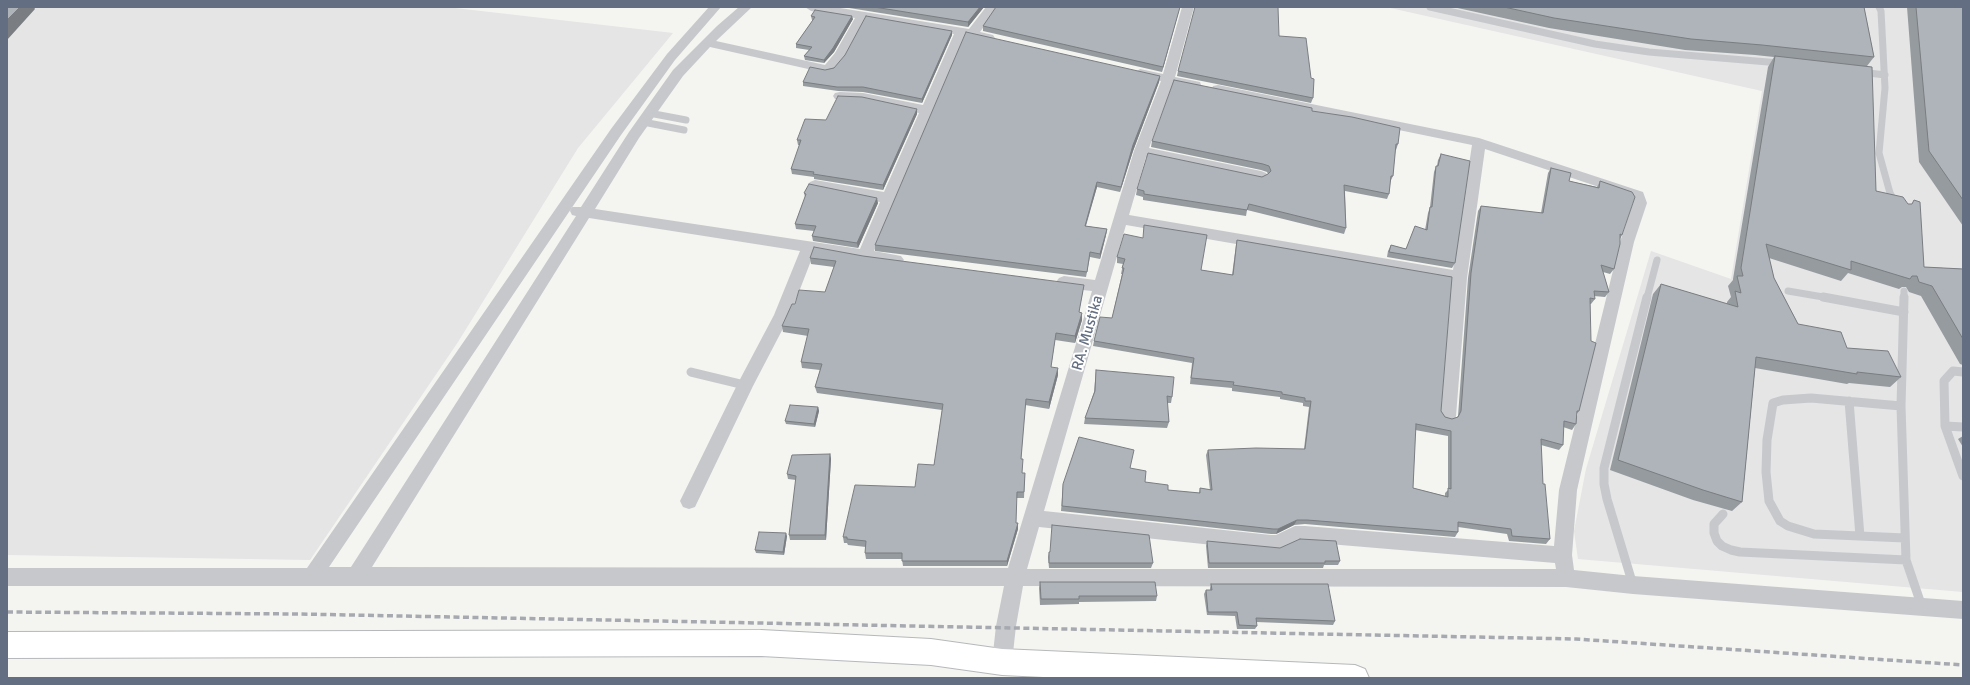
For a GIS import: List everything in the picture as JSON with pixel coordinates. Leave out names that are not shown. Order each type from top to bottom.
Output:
[{"type":"highway","points":[[7,645],[761,643],[931,652],[1002,662],[1355,678]]},
{"type":"street","points":[[333,576],[573,211],[671,57],[715,7]]},
{"type":"street","points":[[333,576],[573,211],[646,118],[678,73],[707,43],[746,7]]},
{"type":"street","points":[[811,7],[967,32],[1002,41]]},
{"type":"street","points":[[864,256],[927,110],[967,32],[992,7]]},
{"type":"street","name":"RA. Mustika","points":[[1002,662],[1006,626],[1015,578],[1034,518],[1141,151],[1168,79],[1188,7]]},
{"type":"street","points":[[707,43],[811,68],[826,69],[840,55],[862,16]]},
{"type":"street","points":[[1130,70],[1479,142],[1635,193],[1640,200],[1627,242],[1568,490],[1563,555],[1566,578]]},
{"type":"street","points":[[840,96],[863,97],[927,110]]},
{"type":"street","points":[[1448,416],[1459,278],[1479,142]]},
{"type":"street","points":[[1141,151],[1261,176]]},
{"type":"street","points":[[815,185],[888,198]]},
{"type":"street","points":[[573,211],[910,262]]},
{"type":"street","points":[[1121,219],[1452,275],[1459,278]]},
{"type":"street","points":[[689,501],[745,385],[782,315],[808,246]]},
{"type":"street","points":[[1048,280],[1102,287]]},
{"type":"street","points":[[1034,518],[1271,543],[1278,543],[1295,534],[1305,534],[1563,555]]},
{"type":"street","points":[[7,577],[333,576],[1566,578],[1633,585],[1963,610]]},
{"type":"lane","points":[[1430,7],[1595,44],[1648,52],[1789,64]]},
{"type":"lane","points":[[1879,7],[1881,11],[1885,75],[1880,153],[1890,193],[1900,210]]},
{"type":"lane","points":[[1855,72],[1885,75]]},
{"type":"lane","points":[[646,118],[686,120]]},
{"type":"lane","points":[[646,118],[684,130]]},
{"type":"lane","points":[[1633,585],[1604,484],[1604,468],[1657,260]]},
{"type":"lane","points":[[1788,291],[1904,312]]},
{"type":"lane","points":[[1904,291],[1901,406],[1906,560],[1922,607]]},
{"type":"lane","points":[[1963,372],[1953,371],[1944,380],[1945,426],[1963,476]]},
{"type":"lane","points":[[691,372],[745,385]]},
{"type":"lane","points":[[1901,406],[1812,398],[1783,400],[1774,403],[1768,440],[1766,472],[1769,501],[1780,520],[1800,530],[1814,534],[1905,538]]},
{"type":"lane","points":[[1849,401],[1860,536]]},
{"type":"lane","points":[[1945,426],[1963,427]]},
{"type":"lane","points":[[1723,514],[1714,524],[1714,533],[1722,546],[1731,550],[1740,552],[1906,560]]},
{"type":"shaded area","points":[[7,7],[446,7],[673,33],[578,148],[458,342],[310,560],[7,555]]},
{"type":"shaded area","points":[[1386,7],[1963,7],[1963,592],[1578,559],[1574,531],[1586,469],[1651,251],[1731,279],[1762,91]]},
{"type":"building","points":[[7,7],[20,7],[7,20]]},
{"type":"building","points":[[874,7],[980,7],[968,22]]},
{"type":"building","points":[[996,7],[1180,7],[1163,67],[983,26]]},
{"type":"building","points":[[1195,7],[1278,7],[1279,36],[1306,38],[1311,78],[1314,79],[1313,98],[1178,71]]},
{"type":"building","points":[[1504,7],[1864,7],[1874,57],[1691,39],[1554,18]]},
{"type":"building","points":[[1916,7],[1963,7],[1963,200],[1929,151]]},
{"type":"building","points":[[815,10],[852,16],[824,60],[804,56],[812,47],[796,44],[815,17],[811,16]]},
{"type":"building","points":[[866,16],[952,31],[922,99],[863,87],[837,87],[803,82],[810,67],[825,70],[834,68],[845,55]]},
{"type":"building","points":[[966,32],[1160,76],[1133,145],[1121,187],[1097,182],[1085,226],[1107,229],[1100,254],[1090,252],[1087,272],[875,245]]},
{"type":"building","points":[[1775,56],[1872,67],[1876,191],[1903,197],[1908,204],[1912,204],[1914,200],[1920,202],[1924,267],[1963,269],[1963,339],[1932,286],[1919,282],[1917,276],[1912,276],[1910,279],[1851,261],[1851,270],[1766,244],[1774,278],[1798,324],[1841,332],[1847,348],[1888,351],[1901,377],[1857,372],[1857,374],[1756,357],[1742,502],[1618,460],[1661,284],[1738,307],[1735,291],[1741,293],[1737,276],[1743,276],[1741,268]]},
{"type":"building","points":[[1174,80],[1312,108],[1312,111],[1352,117],[1400,128],[1398,144],[1396,144],[1393,176],[1391,176],[1389,194],[1344,185],[1346,228],[1249,204],[1247,210],[1144,194],[1144,191],[1137,189],[1148,153],[1262,177],[1271,171],[1269,166],[1263,164],[1152,141]]},
{"type":"building","points":[[838,96],[862,97],[917,109],[883,185],[791,169],[801,140],[797,140],[805,119],[826,120]]},
{"type":"building","points":[[1441,154],[1470,161],[1455,263],[1389,252],[1391,245],[1406,249],[1415,226],[1427,230],[1430,207],[1432,207],[1436,166],[1438,166]]},
{"type":"building","points":[[1551,168],[1571,173],[1569,181],[1599,188],[1600,181],[1632,192],[1635,197],[1622,235],[1620,234],[1620,244],[1614,269],[1601,265],[1609,292],[1594,291],[1595,299],[1590,298],[1591,341],[1596,343],[1579,411],[1577,411],[1576,424],[1564,421],[1563,445],[1541,439],[1543,484],[1545,484],[1550,539],[1512,536],[1511,529],[1458,522],[1458,532],[1307,520],[1297,520],[1278,529],[1273,529],[1062,506],[1063,484],[1079,437],[1134,450],[1130,468],[1146,471],[1145,482],[1168,485],[1168,490],[1200,493],[1200,488],[1212,490],[1208,450],[1256,448],[1305,449],[1311,401],[1305,401],[1305,398],[1282,394],[1282,392],[1233,385],[1234,382],[1191,378],[1194,358],[1094,341],[1100,317],[1112,318],[1124,268],[1122,268],[1125,259],[1117,257],[1124,234],[1143,238],[1144,225],[1207,235],[1201,270],[1233,275],[1237,240],[1452,277],[1441,411],[1445,417],[1452,419],[1458,417],[1461,411],[1471,273],[1481,206],[1543,213]],"holes":[[[1416,424],[1451,431],[1451,489],[1448,488],[1448,497],[1413,488]]]},
{"type":"building","points":[[809,184],[877,198],[857,243],[812,236],[816,226],[795,224],[806,194],[804,193]]},
{"type":"building","points":[[814,247],[863,256],[1084,285],[1079,312],[1082,313],[1075,336],[1056,333],[1051,367],[1058,368],[1049,402],[1026,399],[1021,459],[1023,459],[1022,473],[1025,473],[1024,492],[1017,492],[1016,523],[1018,523],[1007,561],[902,561],[902,553],[865,553],[866,541],[847,539],[847,537],[843,537],[855,485],[915,487],[918,464],[934,465],[943,404],[815,387],[822,364],[801,362],[809,329],[782,326],[792,304],[795,304],[799,290],[825,292],[836,261],[810,258]]},
{"type":"building","points":[[1096,370],[1174,377],[1172,397],[1167,396],[1169,422],[1085,418],[1095,391]]},
{"type":"building","points":[[790,405],[818,407],[814,424],[785,421]]},
{"type":"building","points":[[830,454],[825,535],[789,535],[796,476],[787,474],[792,455]]},
{"type":"building","points":[[1052,525],[1149,535],[1153,563],[1049,563]]},
{"type":"building","points":[[759,532],[786,533],[783,552],[755,550]]},
{"type":"building","points":[[1300,539],[1336,541],[1340,561],[1325,561],[1325,563],[1209,563],[1207,541],[1280,548]]},
{"type":"building","points":[[1040,582],[1155,582],[1157,596],[1079,596],[1079,599],[1041,599]]},
{"type":"building","points":[[1211,584],[1328,584],[1335,621],[1256,618],[1257,626],[1239,625],[1237,612],[1208,612],[1206,590],[1212,590]]},
{"type":"railway","points":[[7,612],[299,614],[1576,639],[1963,665]]}]
